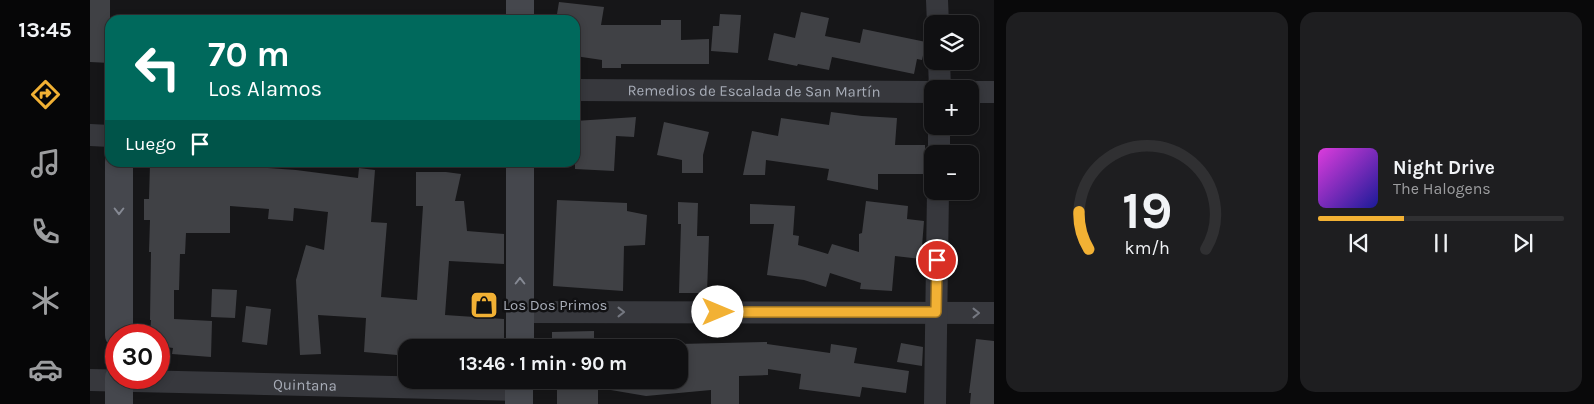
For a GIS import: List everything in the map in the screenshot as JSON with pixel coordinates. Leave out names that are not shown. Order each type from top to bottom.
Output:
[{"type":"main road","points":[[520,0],[520,15]]},
{"type":"main road","points":[[119,167],[119,324]]},
{"type":"main road","points":[[520,167],[520,339]]},
{"type":"street","points":[[937,0],[938,15]]},
{"type":"street","name":"Remedios de Escalada de San Martín","points":[[580,90],[924,92]]},
{"type":"street","points":[[979,92],[994,92]]},
{"type":"street","points":[[90,135],[105,136]]},
{"type":"street","points":[[935,404],[938,200]]},
{"type":"street","points":[[520,312],[994,313]]},
{"type":"street","name":"Quintana","points":[[90,380],[105,384]]},
{"type":"street","name":"Quintana","points":[[170,388],[519,391]]},
{"type":"building","points":[[90,0],[110,0],[110,15],[105,15],[105,63],[90,62]]},
{"type":"building","points":[[559,2],[604,7],[601,25],[661,25],[661,20],[681,20],[681,40],[709,39],[709,64],[621,64],[621,68],[602,68],[602,60],[580,57],[580,15],[557,15]]},
{"type":"building","points":[[801,12],[829,18],[825,36],[860,43],[863,29],[924,42],[924,51],[922,60],[917,59],[914,74],[832,57],[829,70],[768,60],[774,33],[795,38]]},
{"type":"building","points":[[720,14],[741,15],[738,53],[711,51],[713,26],[719,26]]},
{"type":"building","points":[[831,112],[897,118],[895,145],[924,145],[924,174],[878,174],[878,190],[827,180],[829,169],[766,160],[765,175],[743,175],[752,131],[778,136],[781,118],[829,125]]},
{"type":"building","points":[[636,117],[634,137],[616,136],[614,171],[575,169],[575,167],[580,167],[580,121]]},
{"type":"building","points":[[664,122],[709,132],[703,155],[703,173],[682,173],[682,160],[657,155]]},
{"type":"building","points":[[150,167],[254,167],[358,178],[359,168],[375,170],[371,222],[387,223],[381,297],[417,300],[423,206],[416,206],[416,172],[461,174],[455,201],[464,201],[467,231],[504,234],[504,264],[449,261],[445,315],[504,319],[504,339],[398,339],[397,355],[364,352],[366,318],[318,315],[321,354],[300,355],[296,280],[306,245],[324,250],[328,212],[294,208],[293,221],[268,219],[269,209],[230,206],[230,233],[186,233],[185,254],[180,254],[179,290],[174,290],[174,319],[212,321],[211,357],[172,354],[173,348],[170,348],[170,324],[151,324],[150,320],[150,220],[144,220],[144,199],[149,199]]},
{"type":"building","points":[[557,200],[627,203],[627,211],[647,215],[645,245],[624,246],[623,291],[553,286]]},
{"type":"building","points":[[866,201],[908,206],[907,219],[924,221],[921,259],[895,256],[892,291],[860,289],[861,283],[830,273],[826,287],[804,280],[767,275],[774,224],[750,224],[750,204],[795,206],[793,235],[799,236],[798,245],[828,254],[832,244],[859,252],[859,234],[862,233]]},
{"type":"building","points":[[678,202],[698,203],[697,236],[709,236],[707,293],[679,293],[681,224],[678,224]]},
{"type":"building","points":[[212,289],[237,290],[235,318],[211,317]]},
{"type":"building","points":[[246,306],[271,309],[267,345],[242,342]]},
{"type":"building","points":[[594,331],[594,339],[552,339],[552,332]]},
{"type":"building","points":[[976,339],[994,341],[994,404],[970,404],[971,393],[969,393]]},
{"type":"building","points":[[767,342],[767,344],[830,353],[831,344],[857,348],[854,363],[909,371],[906,393],[862,387],[860,397],[799,389],[801,374],[768,369],[768,375],[739,376],[739,404],[711,404],[711,390],[646,396],[605,389],[688,389],[688,344]]},
{"type":"building","points":[[901,343],[923,347],[922,366],[897,362]]},
{"type":"building","points":[[557,389],[598,389],[598,404],[557,404]]},
{"type":"place","name":"Los Dos Primos","points":[[484,305]]},
{"type":"route","points":[[718,312],[936,312],[937,260]]}]
